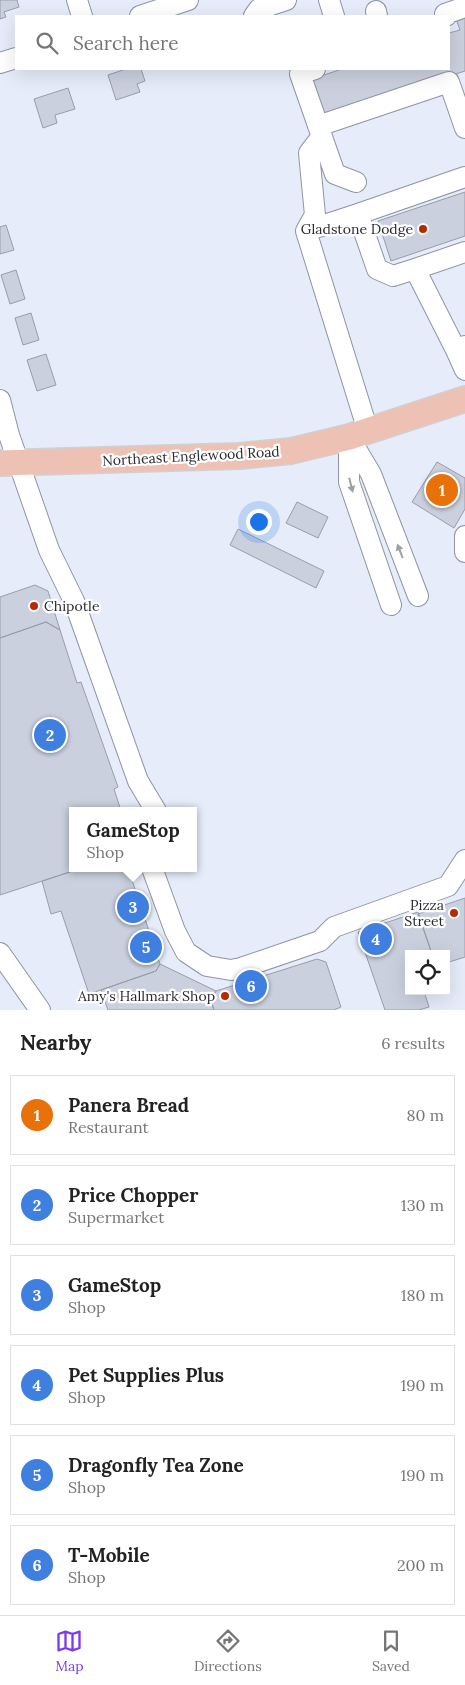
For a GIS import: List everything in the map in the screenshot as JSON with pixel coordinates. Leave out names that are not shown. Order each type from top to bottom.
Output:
[{"type":"main road","name":"Northeast Englewood Road","points":[[10,463],[240,456],[292,451],[358,434],[465,399]]},
{"type":"street","points":[[77,0],[82,15]]},
{"type":"street","points":[[143,15],[188,0]]},
{"type":"street","points":[[255,15],[259,9],[286,0]]},
{"type":"street","points":[[329,0],[334,15]]},
{"type":"street","points":[[446,15],[465,7]]},
{"type":"street","points":[[0,63],[15,58]]},
{"type":"street","points":[[312,70],[300,74],[335,174],[356,182]]},
{"type":"street","points":[[418,596],[358,434],[306,230],[315,215],[308,153],[320,131],[450,82],[460,96],[465,128]]},
{"type":"street","points":[[306,230],[465,177]]},
{"type":"street","points":[[358,214],[377,269],[393,276],[465,252]]},
{"type":"street","points":[[415,269],[460,348],[465,370]]},
{"type":"street","points":[[0,400],[10,463],[74,601],[138,781],[154,807]]},
{"type":"street","points":[[358,434],[349,482],[391,605]]},
{"type":"street","points":[[465,536],[465,552]]},
{"type":"street","points":[[153,872],[175,930],[186,952],[207,966],[231,970],[320,941],[334,927],[448,886],[465,860]]},
{"type":"street","points":[[0,953],[40,1010]]},
{"type":"building","points":[[0,0],[17,0],[19,7],[4,12],[6,17],[0,19]]},
{"type":"building","points":[[465,16],[465,71],[321,118],[309,80],[339,70],[450,70],[450,33],[460,30],[456,19]]},
{"type":"building","points":[[123,70],[141,70],[145,81],[137,84],[140,92],[116,100],[108,75]]},
{"type":"building","points":[[68,88],[75,109],[55,115],[57,123],[43,128],[34,99]]},
{"type":"building","name":"Gladstone Dodge","points":[[465,192],[465,236],[391,261],[378,221]]},
{"type":"building","points":[[6,225],[14,250],[0,254],[0,227]]},
{"type":"building","points":[[16,270],[25,299],[10,304],[1,275]]},
{"type":"building","points":[[31,313],[39,340],[23,345],[15,318]]},
{"type":"building","points":[[46,354],[56,385],[37,391],[27,360]]},
{"type":"building","points":[[437,462],[465,478],[465,509],[454,528],[412,502]]},
{"type":"building","points":[[297,502],[328,517],[318,538],[286,523]]},
{"type":"building","points":[[238,529],[324,571],[316,588],[230,545]]},
{"type":"building","points":[[35,585],[48,591],[60,630],[46,622],[0,638],[0,597]]},
{"type":"building","points":[[46,622],[60,630],[77,683],[81,682],[118,787],[114,789],[120,807],[69,807],[70,872],[0,895],[0,638]]},
{"type":"building","points":[[70,872],[129,872],[160,964],[156,971],[89,994],[61,911],[51,914],[42,881]]},
{"type":"building","points":[[465,898],[465,957],[450,962],[450,950],[431,950],[418,914]]},
{"type":"building","points":[[418,912],[431,950],[405,950],[405,995],[425,995],[429,1007],[419,1010],[385,1010],[358,932]]},
{"type":"building","points":[[317,959],[326,962],[341,1007],[334,1010],[214,1010],[211,1001],[216,991]]},
{"type":"building","points":[[160,964],[216,991],[211,1001],[214,1010],[108,1010],[101,990],[156,971]]},
{"type":"place","name":"Gladstone Dodge","points":[[423,229]]},
{"type":"place","name":"Panera Bread","points":[[442,490]]},
{"type":"place","name":"Chipotle","points":[[34,606]]},
{"type":"place","name":"Price Chopper","points":[[50,735]]},
{"type":"place","name":"GameStop","points":[[133,907]]},
{"type":"place","name":"Pizza Street","points":[[454,913]]},
{"type":"place","name":"Pet Supplies Plus","points":[[376,939]]},
{"type":"place","name":"Dragonfly Tea Zone","points":[[146,947]]},
{"type":"place","name":"T-Mobile","points":[[251,986]]},
{"type":"place","name":"Amy's Hallmark Shop","points":[[225,996]]}]
